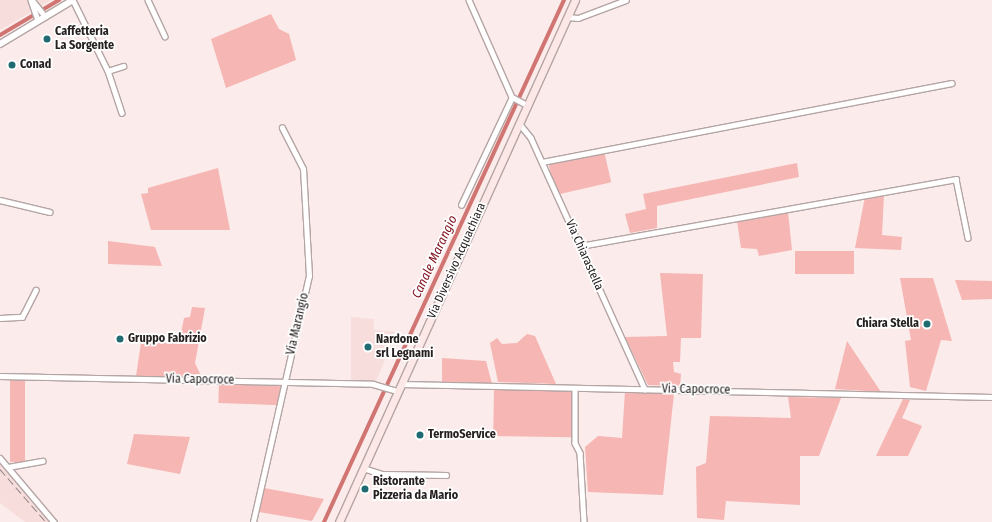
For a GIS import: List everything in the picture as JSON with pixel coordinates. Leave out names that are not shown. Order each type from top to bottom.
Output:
[{"type":"main road","name":"Via Diversivo Acquachiara","points":[[339,522],[397,388],[519,123],[525,104],[575,0]]},
{"type":"street","points":[[31,0],[36,9],[37,18]]},
{"type":"street","points":[[0,44],[37,18],[73,0],[108,71],[122,113]]},
{"type":"street","points":[[148,0],[165,36]]},
{"type":"street","points":[[469,0],[513,98],[525,104]]},
{"type":"street","points":[[567,17],[578,18],[626,0]]},
{"type":"street","points":[[36,9],[44,14]]},
{"type":"street","points":[[108,71],[123,66]]},
{"type":"street","points":[[542,162],[951,83]]},
{"type":"street","points":[[461,205],[513,98]]},
{"type":"street","name":"Via Chiarastella","points":[[519,123],[542,162],[645,389]]},
{"type":"street","name":"Via Marangio","points":[[253,522],[286,382],[308,270],[303,169],[282,128]]},
{"type":"street","points":[[580,246],[956,179],[968,238]]},
{"type":"street","points":[[0,200],[50,212]]},
{"type":"street","points":[[0,318],[22,317],[36,290]]},
{"type":"street","name":"Via Capocroce","points":[[0,376],[286,382],[382,385],[397,388],[645,389],[992,397]]},
{"type":"street","points":[[575,388],[575,443],[580,452],[584,522]]},
{"type":"street","points":[[0,458],[54,522]]},
{"type":"street","points":[[8,467],[42,461]]},
{"type":"street","points":[[363,468],[383,474],[446,475]]},
{"type":"shaded area","points":[[0,0],[52,0],[0,30]]},
{"type":"shaded area","points":[[271,14],[279,29],[289,34],[296,60],[226,88],[211,39]]},
{"type":"shaded area","points":[[604,151],[611,182],[556,195],[548,164]]},
{"type":"shaded area","points":[[797,163],[799,177],[657,206],[657,228],[630,233],[625,214],[646,209],[643,194]]},
{"type":"shaded area","points":[[218,168],[230,230],[151,230],[141,194],[148,193],[148,188]]},
{"type":"shaded area","points":[[884,194],[882,235],[902,237],[901,250],[855,248],[865,197]]},
{"type":"shaded area","points":[[788,212],[792,250],[759,256],[757,249],[741,248],[737,221]]},
{"type":"shaded area","points":[[108,241],[155,247],[162,266],[108,264]]},
{"type":"shaded area","points":[[795,251],[854,251],[854,274],[795,274]]},
{"type":"shaded area","points":[[660,273],[703,274],[701,338],[681,338],[680,362],[673,362],[674,372],[681,374],[680,386],[648,385],[625,337],[667,336]]},
{"type":"shaded area","name":"Chiara Stella","points":[[900,278],[933,278],[952,341],[941,340],[926,391],[910,387],[905,341],[911,340]]},
{"type":"shaded area","points":[[955,280],[992,281],[992,299],[962,300]]},
{"type":"shaded area","points":[[192,307],[205,308],[195,363],[202,378],[136,376],[141,343],[179,343],[184,318],[190,317]]},
{"type":"shaded area","points":[[351,317],[374,319],[374,330],[397,332],[376,381],[351,381]]},
{"type":"shaded area","points":[[527,334],[535,336],[556,384],[498,382],[490,343],[497,338],[502,344],[517,343]]},
{"type":"shaded area","points":[[847,341],[881,392],[835,389]]},
{"type":"shaded area","points":[[442,358],[486,361],[492,384],[442,383]]},
{"type":"shaded area","points":[[10,380],[25,380],[25,462],[10,462]]},
{"type":"shaded area","points":[[219,384],[282,386],[281,405],[218,403]]},
{"type":"shaded area","points":[[494,389],[572,390],[571,437],[493,436]]},
{"type":"shaded area","points":[[625,391],[674,394],[663,495],[588,492],[585,447],[598,436],[622,438]]},
{"type":"shaded area","points":[[788,397],[841,398],[819,456],[800,456],[800,505],[726,501],[724,520],[697,518],[696,467],[706,463],[710,416],[791,418]]},
{"type":"shaded area","points":[[903,399],[910,400],[902,418],[922,426],[908,456],[876,456]]},
{"type":"shaded area","points":[[134,434],[190,437],[180,474],[127,464]]},
{"type":"shaded area","points":[[0,460],[52,522],[25,522],[0,503]]},
{"type":"shaded area","points":[[264,488],[324,499],[312,521],[259,512]]},
{"type":"waterway","points":[[0,35],[59,0]]},
{"type":"waterway","name":"Canale Marangio","points":[[324,522],[564,0]]},
{"type":"railway","points":[[0,469],[46,522]]},
{"type":"place","name":"Caffetteria La Sorgente","points":[[47,39]]},
{"type":"place","name":"Conad","points":[[12,65]]},
{"type":"place","name":"Chiara Stella","points":[[927,324]]},
{"type":"place","name":"Gruppo Fabrizio","points":[[120,339]]},
{"type":"place","name":"Nardone srl Legnami","points":[[368,347]]},
{"type":"place","name":"TermoService","points":[[420,435]]},
{"type":"place","name":"Ristorante Pizzeria da Mario","points":[[365,489]]}]
